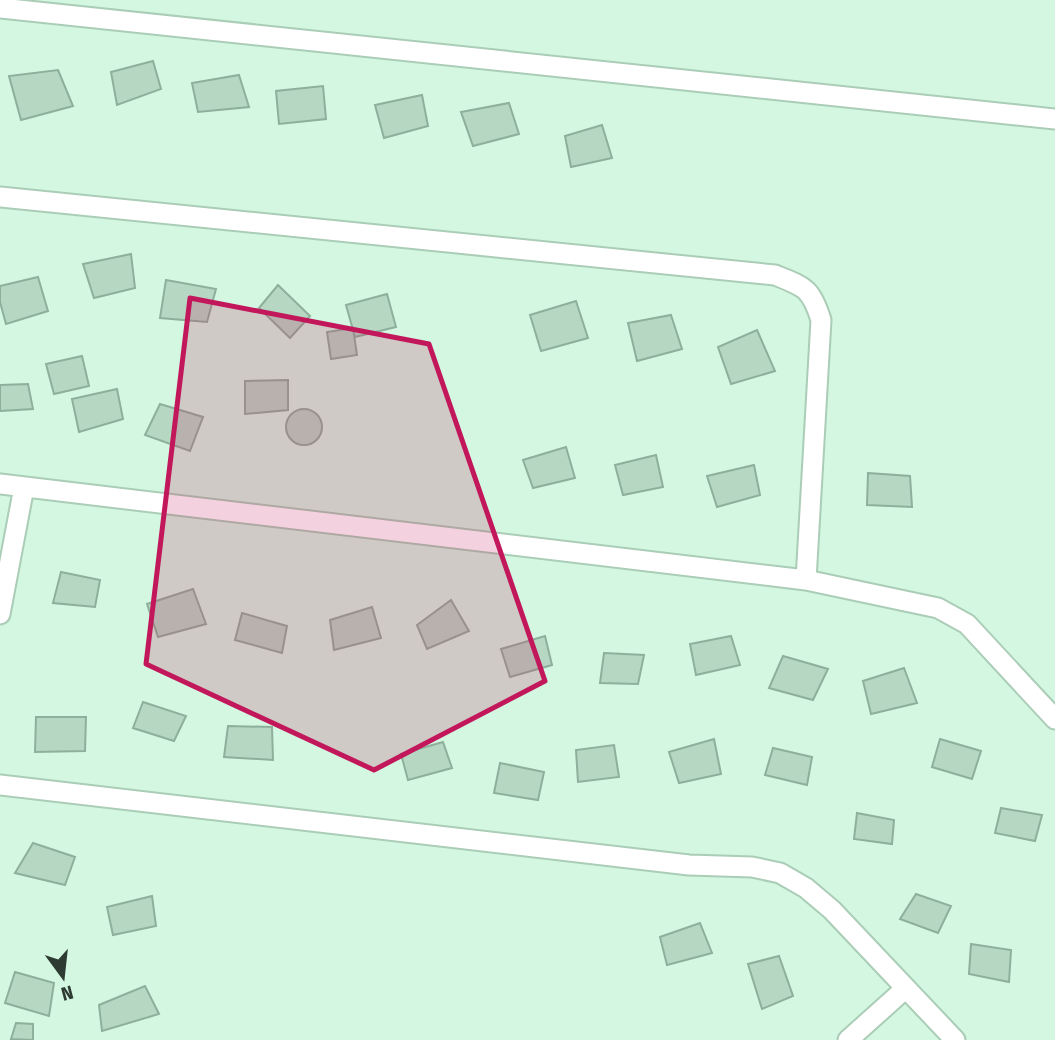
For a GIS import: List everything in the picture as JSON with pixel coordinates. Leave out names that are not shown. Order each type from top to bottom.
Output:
[{"type":"street","points":[[0,8],[1055,119]]},
{"type":"street","points":[[0,197],[775,275],[799,285],[813,296],[821,320],[806,580]]},
{"type":"street","points":[[0,484],[806,580],[938,608],[967,624],[1055,719]]},
{"type":"street","points":[[0,614],[24,487]]},
{"type":"street","points":[[0,785],[689,865],[752,867],[780,873],[806,888],[832,910],[955,1040]]},
{"type":"street","points":[[848,1040],[906,988]]},
{"type":"highlighted area","points":[[190,298],[429,344],[545,681],[374,770],[146,664]]},
{"type":"building","points":[[153,61],[161,89],[117,105],[111,72]]},
{"type":"building","points":[[58,70],[73,106],[21,120],[9,76]]},
{"type":"building","points":[[239,75],[249,107],[198,112],[192,83]]},
{"type":"building","points":[[323,86],[326,119],[279,124],[276,91]]},
{"type":"building","points":[[422,95],[428,126],[384,138],[375,105]]},
{"type":"building","points":[[509,103],[519,134],[473,146],[461,112]]},
{"type":"building","points":[[602,125],[612,158],[571,167],[565,136]]},
{"type":"building","points":[[131,254],[135,288],[94,298],[83,264]]},
{"type":"building","points":[[38,277],[48,311],[6,324],[0,302],[0,286]]},
{"type":"building","points":[[166,280],[216,289],[207,322],[160,318]]},
{"type":"building","points":[[278,285],[310,316],[290,338],[259,308]]},
{"type":"building","points":[[387,294],[396,327],[355,337],[346,305]]},
{"type":"building","points":[[576,301],[588,338],[541,351],[530,315]]},
{"type":"building","points":[[671,315],[682,349],[637,361],[628,323]]},
{"type":"building","points":[[353,328],[357,355],[331,359],[327,332]]},
{"type":"building","points":[[757,330],[775,371],[731,384],[718,347]]},
{"type":"building","points":[[82,356],[89,386],[54,394],[46,364]]},
{"type":"building","points":[[288,380],[288,410],[245,414],[245,381]]},
{"type":"building","points":[[28,384],[33,409],[0,411],[0,385]]},
{"type":"building","points":[[117,389],[123,419],[79,432],[72,399]]},
{"type":"building","points":[[160,404],[203,417],[190,451],[145,435]]},
{"type":"building","points":[[304,409],[317,414],[322,427],[317,440],[304,445],[291,440],[286,427],[291,414]]},
{"type":"building","points":[[566,447],[575,478],[533,488],[523,460]]},
{"type":"building","points":[[656,455],[663,487],[623,495],[615,465]]},
{"type":"building","points":[[754,465],[760,495],[717,507],[707,476]]},
{"type":"building","points":[[868,473],[910,476],[912,507],[867,505]]},
{"type":"building","points":[[61,572],[100,580],[95,607],[53,603]]},
{"type":"building","points":[[193,589],[206,624],[158,637],[147,604]]},
{"type":"building","points":[[451,600],[469,631],[427,649],[417,625]]},
{"type":"building","points":[[372,607],[381,638],[334,650],[330,620]]},
{"type":"building","points":[[242,613],[287,626],[282,653],[235,640]]},
{"type":"building","points":[[545,636],[552,665],[510,677],[501,649]]},
{"type":"building","points":[[731,636],[740,665],[696,675],[690,644]]},
{"type":"building","points":[[604,653],[644,655],[638,684],[600,683]]},
{"type":"building","points":[[783,656],[828,669],[813,700],[769,688]]},
{"type":"building","points":[[904,668],[917,703],[871,714],[863,681]]},
{"type":"building","points":[[143,702],[186,716],[174,741],[133,728]]},
{"type":"building","points":[[36,717],[86,717],[85,751],[35,752]]},
{"type":"building","points":[[228,726],[272,727],[273,760],[224,757]]},
{"type":"building","points":[[714,739],[721,774],[679,783],[669,752]]},
{"type":"building","points":[[940,739],[981,751],[972,779],[932,767]]},
{"type":"building","points":[[443,742],[452,768],[408,780],[401,754]]},
{"type":"building","points":[[614,745],[619,777],[578,782],[576,750]]},
{"type":"building","points":[[773,748],[812,757],[807,785],[765,775]]},
{"type":"building","points":[[500,763],[544,772],[538,800],[494,793]]},
{"type":"building","points":[[1001,808],[1042,815],[1035,841],[995,833]]},
{"type":"building","points":[[857,813],[894,820],[892,844],[854,839]]},
{"type":"building","points":[[33,843],[75,857],[65,885],[15,873]]},
{"type":"building","points":[[916,894],[951,906],[938,933],[900,919]]},
{"type":"building","points":[[152,896],[156,926],[113,935],[107,907]]},
{"type":"building","points":[[700,923],[712,953],[667,965],[660,937]]},
{"type":"building","points":[[971,944],[1011,950],[1009,982],[969,974]]},
{"type":"building","points":[[779,956],[793,996],[762,1009],[748,964]]},
{"type":"building","points":[[15,972],[54,983],[49,1016],[5,1003]]},
{"type":"building","points":[[145,986],[159,1014],[102,1031],[99,1005]]},
{"type":"building","points":[[16,1023],[33,1024],[33,1040],[11,1039]]}]
